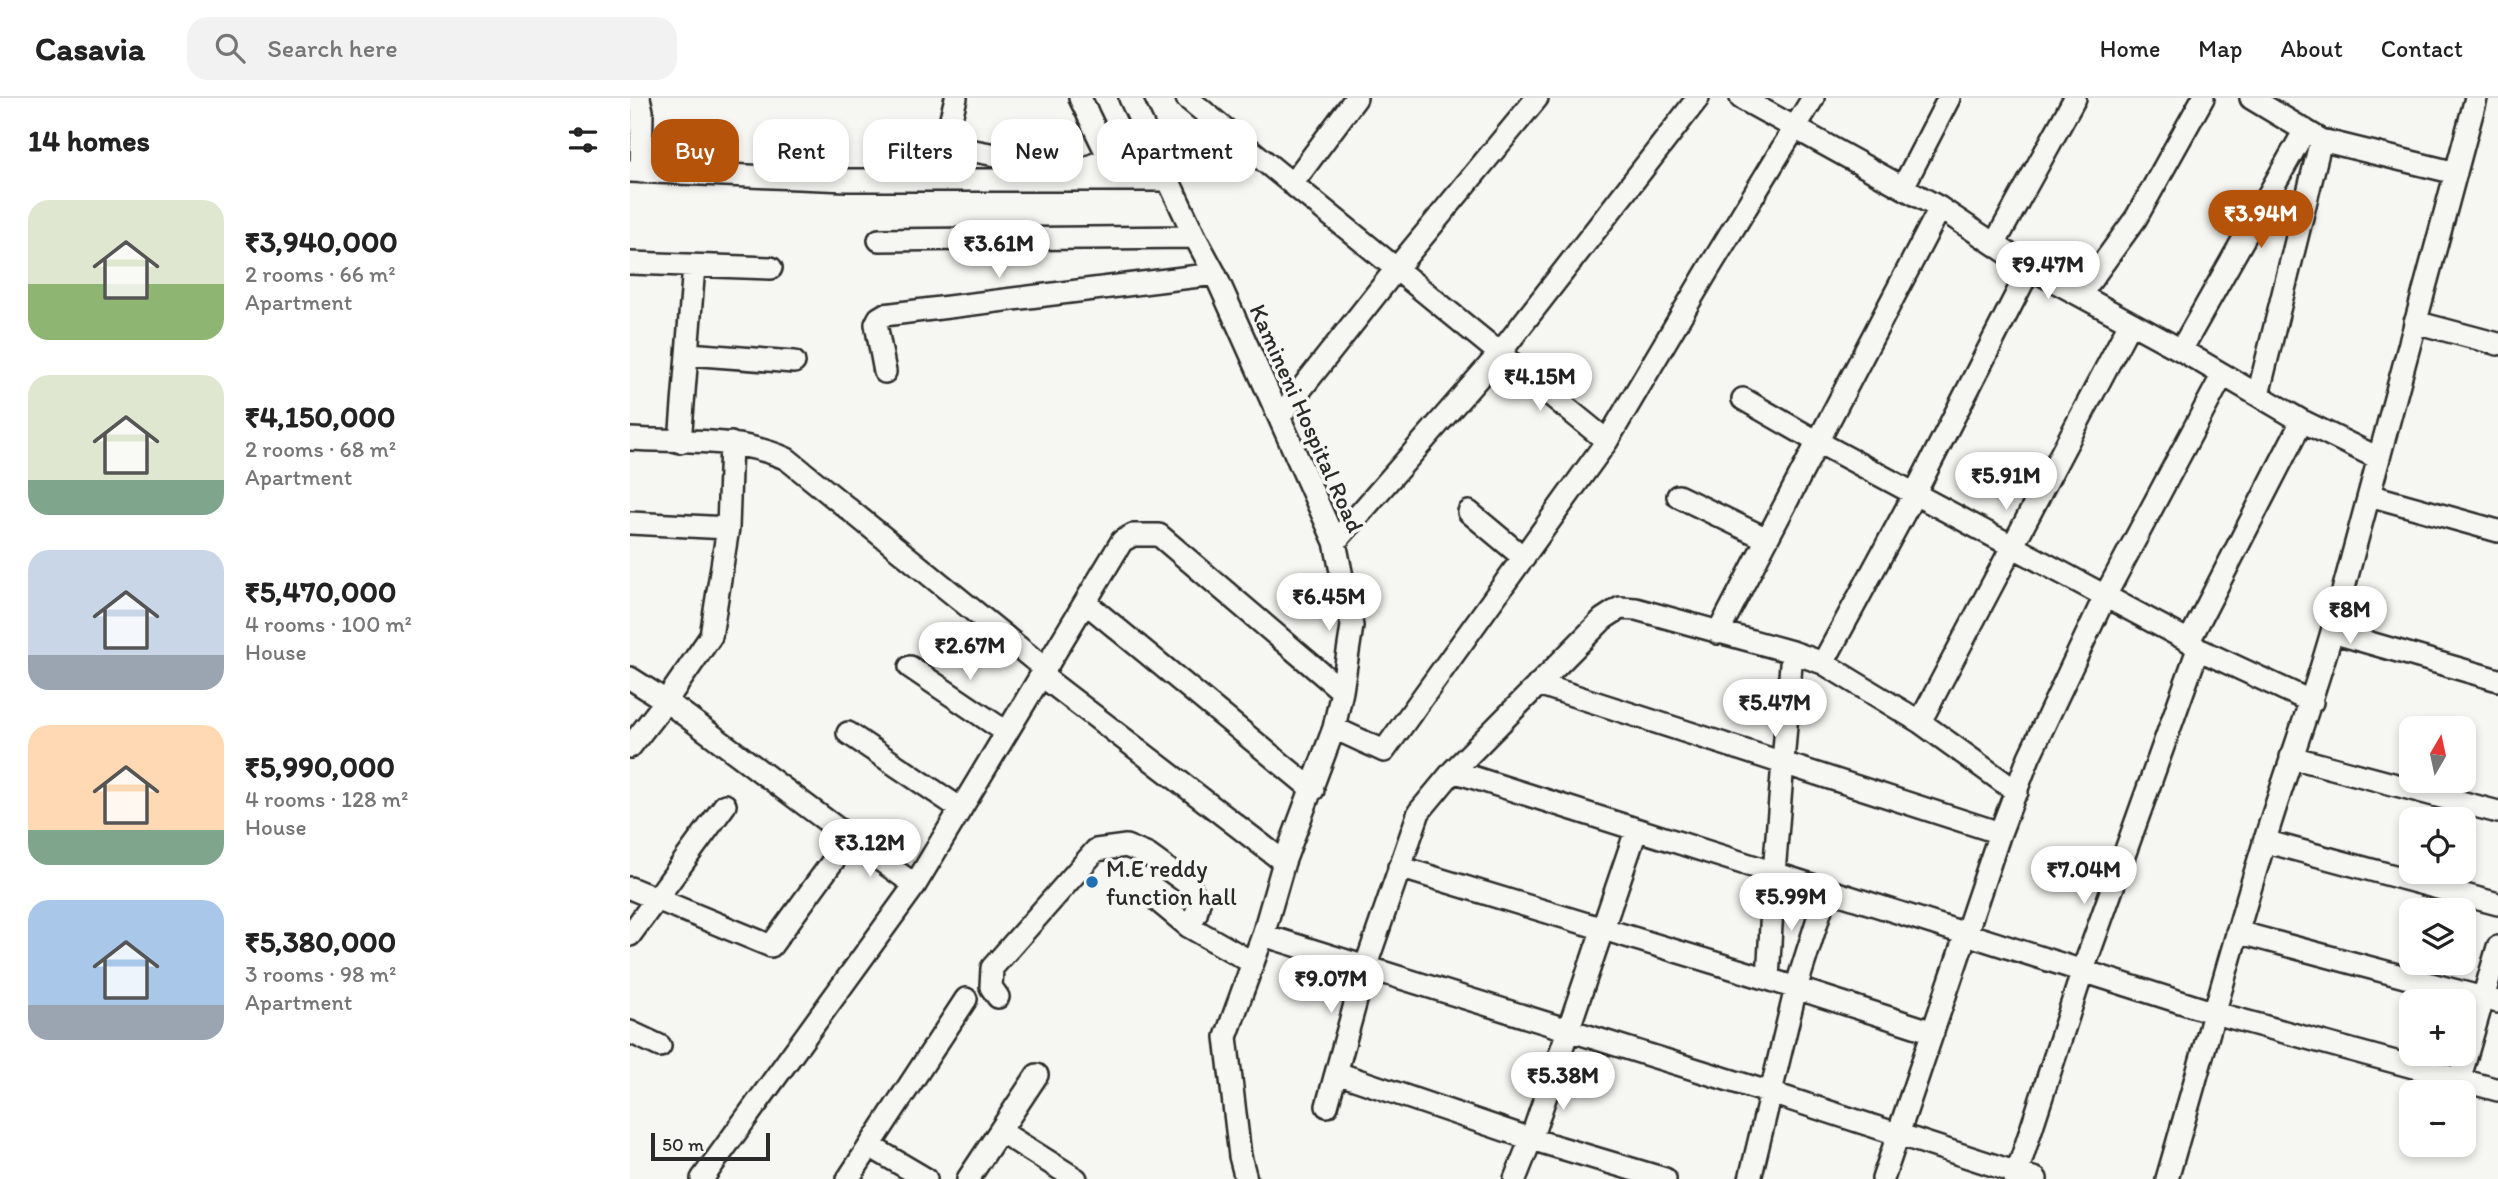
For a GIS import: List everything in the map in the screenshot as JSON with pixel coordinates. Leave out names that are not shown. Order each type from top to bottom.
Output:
[{"type":"street","points":[[639,98],[642,111],[635,172],[846,180],[1097,180]]},
{"type":"street","points":[[956,98],[948,138],[951,145],[1082,171],[1097,164]]},
{"type":"street","points":[[1080,98],[1097,133]]},
{"type":"street","name":"Kamineni Hospital Road","points":[[1130,98],[1140,119]]},
{"type":"street","points":[[1187,98],[1607,441]]},
{"type":"street","points":[[1292,184],[1356,98]]},
{"type":"street","points":[[1279,416],[1537,98]]},
{"type":"street","points":[[1335,541],[1500,353],[1698,98]]},
{"type":"street","points":[[1741,98],[1941,208],[2030,268],[2181,350],[2302,421],[2378,458]]},
{"type":"street","points":[[1334,728],[1384,751],[1607,441],[1813,98]]},
{"type":"street","points":[[1903,187],[1948,98]]},
{"type":"street","points":[[1995,243],[2076,98]]},
{"type":"street","points":[[2080,295],[2136,218],[2203,98]]},
{"type":"street","points":[[2251,98],[2313,135],[2456,173]]},
{"type":"street","points":[[2167,1179],[2264,841],[2312,702],[2476,98]]},
{"type":"street","points":[[2181,350],[2313,135]]},
{"type":"street","points":[[2258,395],[2313,135]]},
{"type":"street","name":"Kamineni Hospital Road","points":[[1169,182],[1215,274],[1335,541],[1352,626],[1334,728],[1284,862],[1263,935],[1226,1037],[1240,1156],[1246,1179]]},
{"type":"street","points":[[1718,633],[1941,208]]},
{"type":"street","points":[[879,240],[1195,237]]},
{"type":"street","points":[[630,263],[771,268]]},
{"type":"street","points":[[680,442],[694,266]]},
{"type":"street","points":[[1823,663],[1915,493],[2030,268]]},
{"type":"street","points":[[885,372],[876,324],[884,315],[1215,274]]},
{"type":"street","points":[[2415,322],[2498,344]]},
{"type":"street","points":[[1920,722],[2130,323]]},
{"type":"street","points":[[688,354],[794,362]]},
{"type":"street","points":[[1883,1179],[2000,833],[2029,757],[2105,596],[2222,376]]},
{"type":"street","points":[[1743,399],[2194,645],[2312,702]]},
{"type":"street","points":[[1263,935],[1771,1093],[2022,1177],[2083,970],[2194,645],[2302,421]]},
{"type":"street","points":[[630,439],[731,443],[765,449],[787,459],[1043,672],[1284,862]]},
{"type":"street","points":[[630,747],[711,636],[729,528],[731,443]]},
{"type":"street","points":[[2369,495],[2498,531]]},
{"type":"street","points":[[1678,496],[1767,539]]},
{"type":"street","points":[[1469,512],[1524,558]]},
{"type":"street","points":[[630,523],[729,528]]},
{"type":"street","points":[[702,1179],[915,885],[1122,541],[1133,535],[1159,535],[1342,691]]},
{"type":"street","points":[[1086,603],[1312,790]]},
{"type":"street","points":[[1327,1106],[1365,968],[1419,812],[1453,771],[1538,684],[1603,619],[1620,608],[1636,609],[1823,663],[1920,722],[2017,792]]},
{"type":"street","points":[[2332,632],[2498,680]]},
{"type":"street","points":[[1768,979],[1773,873],[1792,652]]},
{"type":"street","points":[[910,667],[1006,732]]},
{"type":"street","points":[[630,678],[666,701],[796,796],[849,839],[915,885]]},
{"type":"street","points":[[1538,684],[2000,833]]},
{"type":"street","points":[[848,733],[961,809]]},
{"type":"street","points":[[2291,757],[2498,812]]},
{"type":"street","points":[[1453,771],[2215,1013],[2459,1080],[2491,1000],[2498,947]]},
{"type":"street","points":[[630,935],[725,805]]},
{"type":"street","points":[[1515,1179],[1636,831]]},
{"type":"street","points":[[630,888],[771,946],[849,839]]},
{"type":"street","points":[[2264,841],[2498,904]]},
{"type":"street","points":[[998,997],[991,987],[992,968],[1096,850],[1126,846],[1148,855],[1188,884],[1199,902],[1196,914],[1188,926]]},
{"type":"street","points":[[1399,867],[1933,1032]]},
{"type":"street","points":[[1750,1179],[1797,988],[1827,890]]},
{"type":"street","points":[[1159,902],[1188,926],[1253,963]]},
{"type":"street","points":[[2237,932],[2491,1000]]},
{"type":"street","points":[[848,1179],[966,999]]},
{"type":"street","points":[[630,1032],[660,1046]]},
{"type":"street","points":[[1337,1073],[1531,1139],[1665,1179]]},
{"type":"street","points":[[968,1179],[1037,1074]]},
{"type":"street","points":[[2476,1084],[2498,1090]]},
{"type":"street","points":[[1000,1131],[1076,1179]]},
{"type":"street","points":[[870,1146],[926,1179]]},
{"type":"place","name":"M.E reddy function hall","points":[[1092,882]]}]
